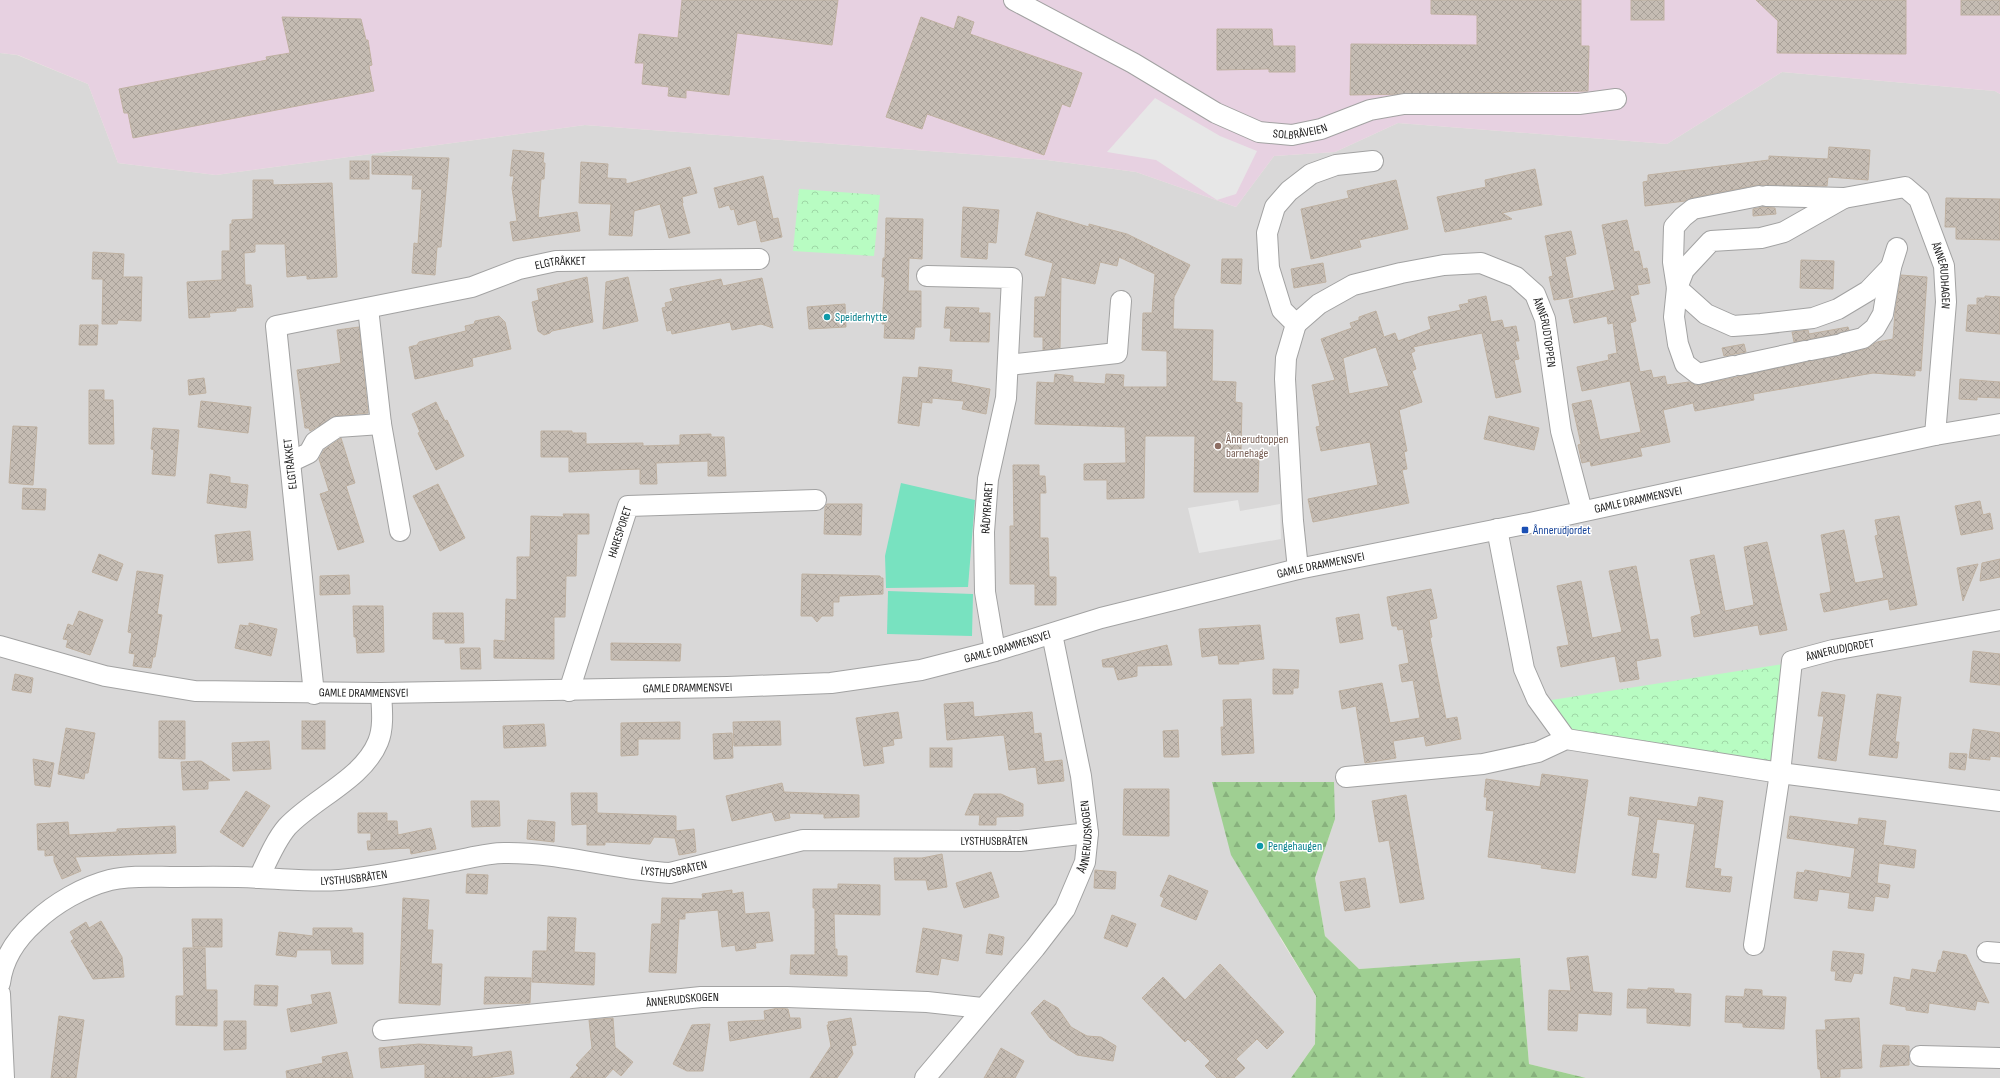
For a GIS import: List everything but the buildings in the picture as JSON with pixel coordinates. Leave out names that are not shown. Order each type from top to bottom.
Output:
[{"type":"street","name":"SOLBRÅVEIEN","points":[[1014,0],[1134,63],[1216,113],[1259,132],[1292,135],[1321,129],[1370,110],[1404,104],[1580,104],[1616,99]]},
{"type":"street","points":[[1298,569],[1293,521],[1285,379],[1286,358],[1296,324],[1282,310],[1269,268],[1267,233],[1275,207],[1289,191],[1311,174],[1336,165],[1373,161]]},
{"type":"street","name":"ÅNNERUDHAGEN","points":[[1897,248],[1891,266],[1883,314],[1875,328],[1863,338],[1698,374],[1685,364],[1678,344],[1674,317],[1677,288],[1673,262],[1674,227],[1682,217],[1693,209],[1762,196],[1844,198],[1905,187],[1919,199],[1944,266],[1946,302],[1935,435]]},
{"type":"street","name":"ÅNNERUDHAGEN","points":[[1677,288],[1684,270],[1711,241],[1761,238],[1784,232],[1844,198]]},
{"type":"street","name":"ELGTRÅKKET","points":[[314,694],[276,326],[472,287],[519,269],[556,261],[759,259]]},
{"type":"street","name":"ÅNNERUDTOPPEN","points":[[1296,324],[1319,304],[1353,286],[1401,272],[1444,265],[1481,263],[1516,277],[1534,294],[1545,319],[1561,431],[1582,511]]},
{"type":"street","name":"ÅNNERUDHAGEN","points":[[1677,288],[1706,314],[1734,326],[1761,324],[1813,318],[1838,310],[1868,291],[1891,266]]},
{"type":"street","name":"RÅDYRFARET","points":[[927,276],[1012,278],[1006,398],[988,480],[984,532],[985,592],[995,651]]},
{"type":"street","points":[[1008,365],[1117,353],[1121,301]]},
{"type":"street","points":[[368,308],[381,424],[400,531]]},
{"type":"street","points":[[290,462],[309,453],[315,442],[337,427],[381,424]]},
{"type":"street","name":"GAMLE DRAMMENSVEI","points":[[0,646],[105,676],[195,691],[314,694],[569,691],[832,682],[921,670],[995,651],[1101,618],[1298,569],[1497,529],[1935,435],[2000,424]]},
{"type":"street","name":"HARESPORET","points":[[569,691],[628,506],[816,500]]},
{"type":"street","points":[[1497,529],[1524,669],[1537,699],[1566,739]]},
{"type":"street","name":"ÅNNERUDJORDET","points":[[1754,945],[1780,773],[1792,661],[1833,650],[2000,620]]},
{"type":"street","name":"ÅNNERUDSKOGEN","points":[[925,1078],[982,1008],[1035,948],[1064,909],[1085,862],[1088,833],[1081,776],[1052,634]]},
{"type":"street","points":[[259,878],[272,852],[287,828],[363,766],[379,742],[382,717],[381,693]]},
{"type":"street","points":[[1346,777],[1483,764],[1538,752],[1566,739],[1780,773],[2000,800]]},
{"type":"street","name":"LYSTHUSBRÅTEN","points":[[0,983],[1,972],[6,957],[15,943],[47,910],[85,889],[112,880],[144,877],[259,878],[299,882],[340,880],[388,874],[504,853],[544,856],[652,872],[670,873],[804,840],[1020,841],[1088,833]]},
{"type":"street","points":[[0,994],[4,1078]]},
{"type":"street","name":"ÅNNERUDSKOGEN","points":[[383,1030],[701,997],[787,997],[912,1002],[982,1008]]},
{"type":"street","points":[[1920,1056],[2000,1058]]},
{"type":"shaded area","points":[[0,0],[2000,0],[2000,94],[1995,91],[1782,72],[1667,144],[1398,123],[1335,152],[1274,156],[1236,207],[1136,172],[1047,160],[585,125],[216,175],[118,163],[88,84],[18,55],[0,53]]},
{"type":"shaded area","points":[[0,53],[17,55],[88,84],[118,163],[216,175],[585,125],[1047,160],[1136,172],[1236,207],[1274,156],[1335,152],[1398,123],[1667,144],[1782,72],[1995,91],[2000,94],[2000,1078],[1586,1078],[1529,1064],[1520,959],[1359,969],[1325,936],[1315,878],[1335,819],[1280,938],[1316,996],[1315,1044],[1291,1078],[0,1078]]},
{"type":"shaded area","points":[[1155,98],[1220,136],[1257,151],[1236,194],[1217,200],[1156,160],[1107,152]]},
{"type":"shaded area","points":[[1238,500],[1240,511],[1280,504],[1281,539],[1199,553],[1188,508]]},
{"type":"green space","points":[[799,189],[880,195],[874,256],[793,251]]},
{"type":"green space","points":[[901,483],[975,500],[968,587],[886,588],[885,556]]},
{"type":"green space","points":[[888,591],[973,594],[972,636],[887,634]]},
{"type":"green space","points":[[1784,664],[1773,774],[1567,747],[1545,701]]},
{"type":"green space","points":[[1212,782],[1334,782],[1335,819],[1315,878],[1325,936],[1359,969],[1520,958],[1529,1064],[1586,1078],[1291,1078],[1315,1044],[1316,996],[1231,855]]},
{"type":"place","name":"Speiderhytte","points":[[827,317]]},
{"type":"place","name":"Ånnerudtoppen barnehage","points":[[1218,446]]},
{"type":"place","name":"Ånnerudjordet","points":[[1525,530]]},
{"type":"place","name":"Pengehaugen","points":[[1260,846]]}]
